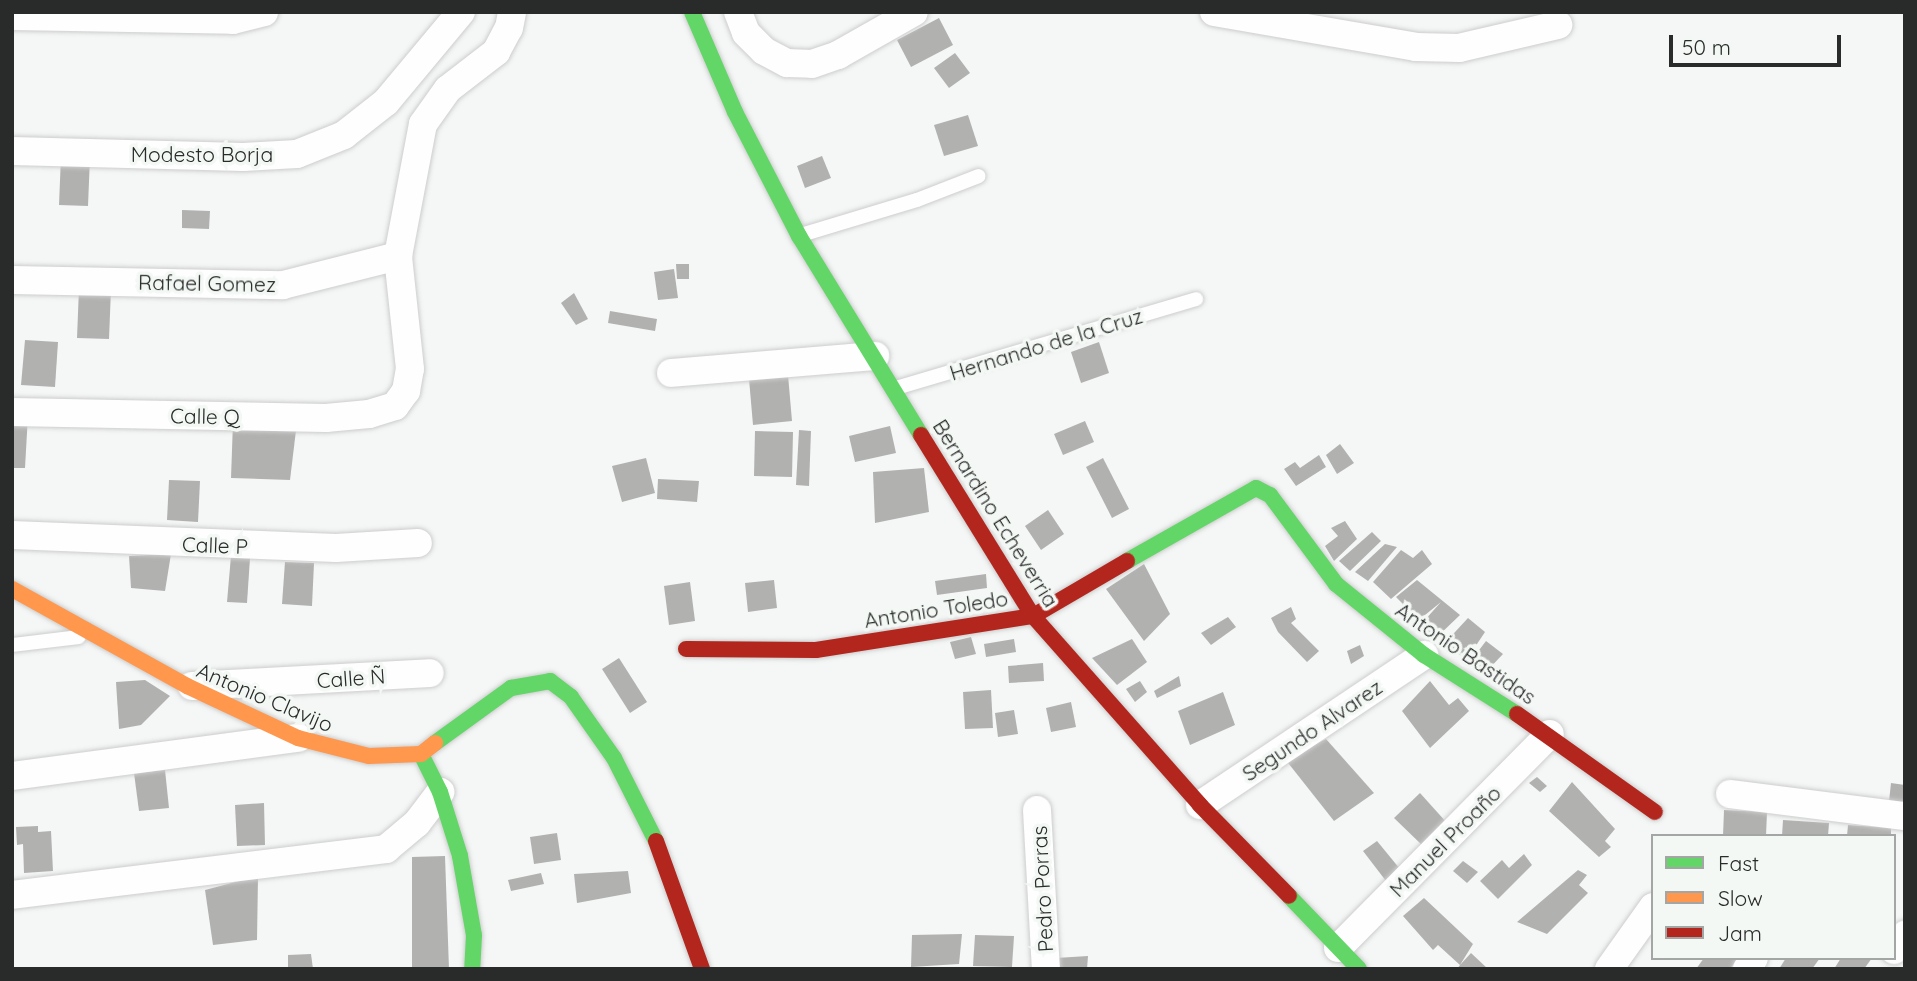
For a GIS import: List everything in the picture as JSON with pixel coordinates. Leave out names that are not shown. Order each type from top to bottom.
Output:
[{"type":"street","points":[[12,16],[233,20],[264,12]]},
{"type":"street","name":"Modesto Borja","points":[[12,151],[243,157],[297,154],[344,135],[386,102],[461,12]]},
{"type":"street","points":[[398,256],[423,124],[448,89],[496,52],[512,12]]},
{"type":"street","name":"Bernardino Echeverria","points":[[692,12],[736,112],[799,236],[1033,616],[1200,805],[1359,969]]},
{"type":"street","points":[[738,12],[746,33],[764,51],[787,62],[812,64],[838,55],[914,12]]},
{"type":"street","points":[[1214,12],[1416,47],[1459,48],[1558,25]]},
{"type":"street","name":"Rafael Gomez","points":[[12,280],[283,285],[398,256]]},
{"type":"street","name":"Calle Q","points":[[12,412],[327,418],[369,414],[396,406],[406,391],[410,369],[398,256]]},
{"type":"street","points":[[671,373],[875,356]]},
{"type":"street","name":"Antonio Bastidas","points":[[1242,492],[1256,488],[1270,495],[1336,584],[1424,655],[1550,734],[1655,812]]},
{"type":"street","name":"Antonio Toledo","points":[[686,649],[816,650],[1033,616],[1242,492]]},
{"type":"street","name":"Calle P","points":[[12,535],[336,548],[418,543]]},
{"type":"street","name":"Antonio Clavijo","points":[[12,589],[187,687],[298,738],[369,756],[421,754]]},
{"type":"street","name":"Segundo Alvarez","points":[[1200,805],[1424,655]]},
{"type":"street","name":"Calle Ñ","points":[[187,687],[430,673]]},
{"type":"street","points":[[472,969],[472,922],[460,856],[440,792],[421,754],[511,688],[550,681],[571,697],[614,758],[653,834],[702,969]]},
{"type":"street","name":"Manuel Proaño","points":[[1338,947],[1550,734]]},
{"type":"street","points":[[12,776],[298,738]]},
{"type":"street","points":[[12,895],[386,849],[417,823],[440,792]]},
{"type":"street","points":[[1730,794],[1905,816]]},
{"type":"street","name":"Pedro Porras","points":[[1037,810],[1046,969]]},
{"type":"street","points":[[1609,969],[1651,909]]},
{"type":"lane","points":[[799,236],[917,200],[979,176]]},
{"type":"lane","name":"Hernando de la Cruz","points":[[895,388],[1196,299]]},
{"type":"lane","points":[[12,645],[94,635]]},
{"type":"building","points":[[939,18],[953,45],[911,67],[897,40]]},
{"type":"building","points":[[955,53],[970,73],[949,88],[934,68]]},
{"type":"building","points":[[968,115],[978,146],[944,156],[934,125]]},
{"type":"building","points":[[61,156],[90,157],[88,206],[59,205]]},
{"type":"building","points":[[822,156],[831,178],[805,188],[797,166]]},
{"type":"building","points":[[182,210],[210,211],[209,229],[182,228]]},
{"type":"building","points":[[676,264],[689,264],[689,279],[677,279]]},
{"type":"building","points":[[674,269],[678,298],[658,300],[654,272]]},
{"type":"building","points":[[79,288],[111,289],[109,339],[77,338]]},
{"type":"building","points":[[574,293],[588,319],[576,325],[561,303]]},
{"type":"building","points":[[610,311],[657,319],[655,331],[608,323]]},
{"type":"building","points":[[25,340],[58,342],[55,387],[21,385]]},
{"type":"building","points":[[1099,342],[1109,373],[1081,383],[1071,352]]},
{"type":"building","points":[[788,375],[792,421],[753,425],[749,379]]},
{"type":"building","points":[[12,414],[28,415],[25,468],[12,468]]},
{"type":"building","points":[[1085,421],[1094,442],[1063,455],[1054,434]]},
{"type":"building","points":[[233,422],[297,422],[290,480],[231,478]]},
{"type":"building","points":[[890,426],[896,453],[855,462],[849,436]]},
{"type":"building","points":[[799,430],[811,431],[809,486],[796,485]]},
{"type":"building","points":[[755,431],[793,432],[792,477],[754,476]]},
{"type":"building","points":[[1340,444],[1354,463],[1337,474],[1326,455]]},
{"type":"building","points":[[1319,455],[1326,467],[1296,486],[1284,469],[1295,462],[1300,468]]},
{"type":"building","points":[[646,458],[655,493],[622,502],[612,466]]},
{"type":"building","points":[[1103,458],[1129,509],[1112,518],[1086,467]]},
{"type":"building","points":[[924,468],[929,512],[875,523],[873,472]]},
{"type":"building","points":[[658,479],[699,481],[697,502],[657,499]]},
{"type":"building","points":[[169,480],[200,481],[198,522],[167,520]]},
{"type":"building","points":[[1048,510],[1064,534],[1041,550],[1025,526]]},
{"type":"building","points":[[1345,521],[1357,539],[1334,561],[1325,546],[1338,536],[1331,528]]},
{"type":"building","points":[[1372,532],[1381,541],[1350,571],[1339,561]]},
{"type":"building","points":[[1385,544],[1397,547],[1368,581],[1355,572]]},
{"type":"building","points":[[1401,550],[1413,558],[1422,550],[1432,564],[1391,599],[1373,582]]},
{"type":"building","points":[[171,554],[165,591],[131,588],[129,556]]},
{"type":"building","points":[[231,556],[250,558],[247,603],[227,602]]},
{"type":"building","points":[[285,562],[314,563],[312,606],[282,604]]},
{"type":"building","points":[[1144,564],[1170,614],[1144,641],[1106,589]]},
{"type":"building","points":[[986,574],[987,588],[937,595],[935,581]]},
{"type":"building","points":[[774,580],[777,608],[748,612],[745,583]]},
{"type":"building","points":[[1417,580],[1460,615],[1436,638],[1415,631],[1441,602],[1414,624],[1396,610],[1403,604],[1396,597]]},
{"type":"building","points":[[690,582],[695,621],[669,625],[664,586]]},
{"type":"building","points":[[1291,607],[1296,619],[1291,623],[1319,651],[1307,662],[1278,632],[1271,618]]},
{"type":"building","points":[[1228,617],[1236,627],[1211,645],[1201,633]]},
{"type":"building","points":[[1468,618],[1485,632],[1467,659],[1443,645]]},
{"type":"building","points":[[971,637],[976,654],[955,659],[950,642]]},
{"type":"building","points":[[1014,639],[1016,652],[986,657],[984,644]]},
{"type":"building","points":[[1132,639],[1147,662],[1117,685],[1092,658]]},
{"type":"building","points":[[1486,641],[1503,654],[1485,673],[1470,662]]},
{"type":"building","points":[[1360,645],[1364,656],[1351,664],[1347,651]]},
{"type":"building","points":[[619,658],[647,702],[630,713],[602,669]]},
{"type":"building","points":[[1043,663],[1044,681],[1009,683],[1008,666]]},
{"type":"building","points":[[1179,676],[1181,686],[1157,698],[1154,691]]},
{"type":"building","points":[[145,680],[170,696],[141,725],[119,729],[116,682]]},
{"type":"building","points":[[1140,681],[1147,692],[1135,702],[1126,689]]},
{"type":"building","points":[[1430,681],[1449,705],[1458,698],[1469,711],[1430,748],[1402,711]]},
{"type":"building","points":[[991,690],[993,728],[965,729],[963,692]]},
{"type":"building","points":[[1223,692],[1235,725],[1190,745],[1178,711]]},
{"type":"building","points":[[1071,702],[1076,727],[1051,732],[1046,708]]},
{"type":"building","points":[[1014,710],[1018,734],[998,737],[995,713]]},
{"type":"building","points":[[1326,739],[1374,793],[1334,821],[1285,759]]},
{"type":"building","points":[[165,770],[169,808],[139,811],[134,773]]},
{"type":"building","points":[[1537,777],[1547,786],[1540,792],[1529,783]]},
{"type":"building","points":[[1572,782],[1615,829],[1605,841],[1611,847],[1599,857],[1549,811]]},
{"type":"building","points":[[1891,783],[1905,785],[1905,813],[1888,811]]},
{"type":"building","points":[[1420,793],[1447,823],[1424,847],[1394,818]]},
{"type":"building","points":[[264,803],[265,845],[237,846],[235,805]]},
{"type":"building","points":[[1724,810],[1767,812],[1766,834],[1723,834]]},
{"type":"building","points":[[1783,820],[1829,823],[1828,834],[1782,834]]},
{"type":"building","points":[[1848,825],[1891,828],[1891,834],[1847,834]]},
{"type":"building","points":[[38,826],[38,832],[51,831],[53,871],[24,873],[23,844],[17,845],[16,827]]},
{"type":"building","points":[[557,833],[561,860],[534,864],[530,837]]},
{"type":"building","points":[[1377,841],[1400,869],[1386,881],[1363,851]]},
{"type":"building","points":[[1524,854],[1532,865],[1498,899],[1480,881],[1502,860],[1509,868]]},
{"type":"building","points":[[445,856],[449,969],[412,969],[412,857]]},
{"type":"building","points":[[1463,861],[1478,872],[1467,883],[1453,871]]},
{"type":"building","points":[[1578,870],[1587,875],[1579,885],[1588,893],[1547,934],[1517,922]]},
{"type":"building","points":[[628,871],[631,893],[577,903],[574,874]]},
{"type":"building","points":[[541,873],[544,884],[511,891],[508,880]]},
{"type":"building","points":[[258,876],[257,940],[213,945],[205,890]]},
{"type":"building","points":[[1424,898],[1473,944],[1460,965],[1438,945],[1433,950],[1403,916]]},
{"type":"building","points":[[962,934],[959,964],[911,967],[912,935]]},
{"type":"building","points":[[975,935],[1014,936],[1012,967],[973,966]]},
{"type":"building","points":[[1471,953],[1488,969],[1457,969]]},
{"type":"building","points":[[311,954],[313,969],[288,969],[288,955]]},
{"type":"building","points":[[1088,956],[1087,969],[1055,969],[1056,958]]},
{"type":"building","points":[[1703,960],[1737,960],[1730,969],[1696,969]]},
{"type":"building","points":[[1785,960],[1819,960],[1812,969],[1779,969]]},
{"type":"building","points":[[1840,960],[1871,960],[1864,969],[1834,969]]},
{"type":"traffic: fast","points":[[692,12],[735,112],[799,236],[921,435]]},
{"type":"traffic: fast","points":[[1127,561],[1256,488],[1270,495],[1336,584],[1424,655],[1517,714]]},
{"type":"traffic: fast","points":[[435,743],[511,688],[550,681],[571,697],[614,758],[656,841]]},
{"type":"traffic: fast","points":[[421,754],[440,792],[460,856],[474,935],[472,969]]},
{"type":"traffic: fast","points":[[1289,896],[1359,969]]},
{"type":"traffic: slow","points":[[12,589],[187,686],[298,738],[369,756],[421,754],[435,743]]},
{"type":"traffic: jam","points":[[921,435],[1033,616],[1200,805],[1289,896]]},
{"type":"traffic: jam","points":[[686,649],[816,650],[1033,616],[1127,561]]},
{"type":"traffic: jam","points":[[1517,714],[1655,812]]},
{"type":"traffic: jam","points":[[656,841],[702,969]]}]
